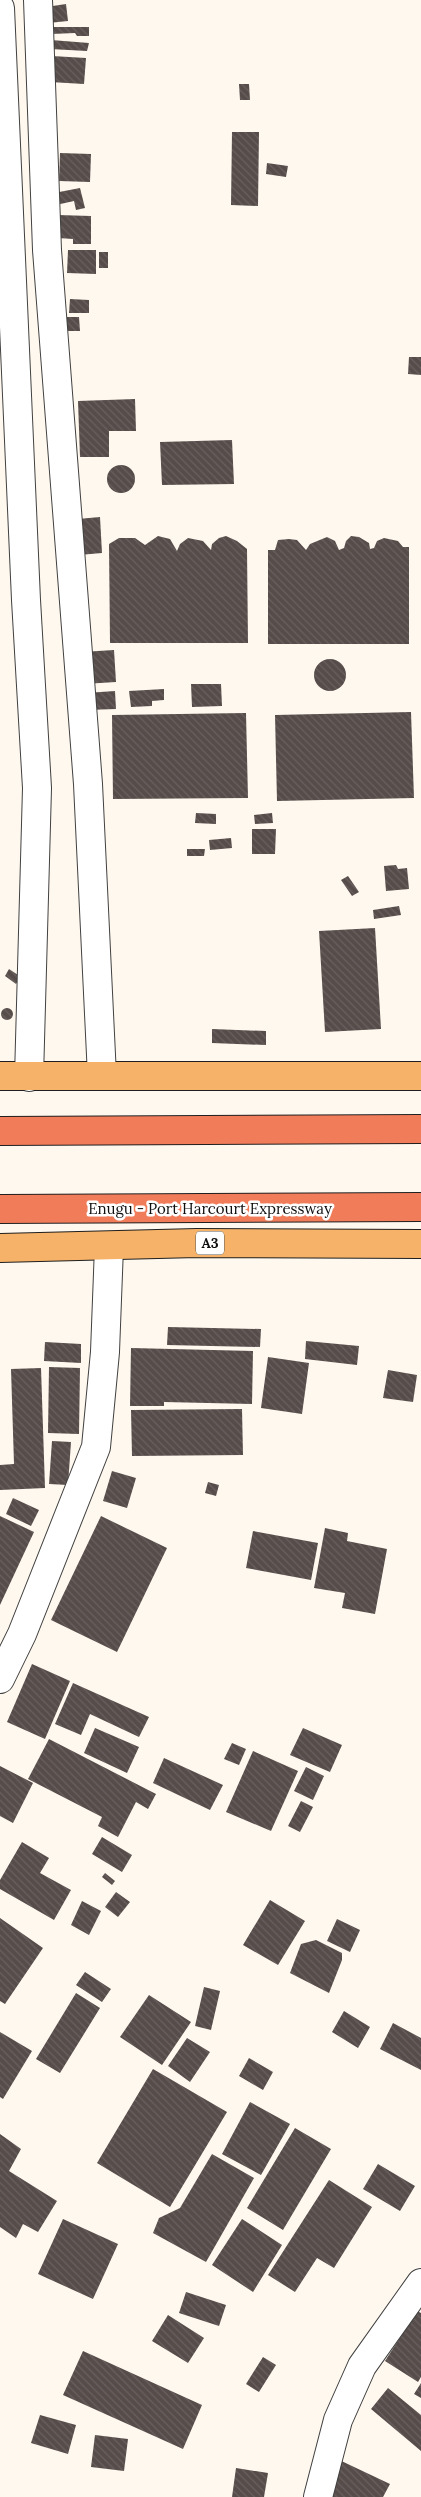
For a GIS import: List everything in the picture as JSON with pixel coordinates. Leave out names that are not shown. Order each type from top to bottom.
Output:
[{"type":"highway","points":[[0,1131],[421,1129]]},
{"type":"highway","name":"Enugu - Port Harcourt Expressway","points":[[0,1209],[421,1207]]},
{"type":"main road","points":[[0,1076],[421,1076]]},
{"type":"main road","name":"A3","points":[[0,1248],[109,1247],[197,1243],[421,1244]]},
{"type":"street","points":[[38,0],[47,250],[88,784],[102,1076]]},
{"type":"street","points":[[0,8],[26,600],[37,788],[29,1076]]},
{"type":"street","points":[[0,1679],[22,1634],[96,1446],[105,1352],[109,1247]]},
{"type":"street","points":[[318,2497],[338,2420],[362,2366],[421,2283]]},
{"type":"building","points":[[66,4],[68,21],[48,23],[46,7]]},
{"type":"building","points":[[52,27],[89,27],[89,36],[77,36],[75,33],[52,34]]},
{"type":"building","points":[[51,40],[89,43],[87,51],[50,49]]},
{"type":"building","points":[[52,56],[86,58],[84,84],[50,82]]},
{"type":"building","points":[[239,84],[249,84],[250,100],[240,100]]},
{"type":"building","points":[[232,132],[259,132],[258,206],[231,205]]},
{"type":"building","points":[[60,153],[91,154],[90,182],[59,181]]},
{"type":"building","points":[[267,163],[288,166],[286,177],[266,174]]},
{"type":"building","points":[[80,188],[85,208],[76,210],[74,201],[56,205],[54,193]]},
{"type":"building","points":[[58,215],[91,216],[91,244],[73,244],[73,239],[58,238]]},
{"type":"building","points":[[68,250],[96,250],[96,274],[67,273]]},
{"type":"building","points":[[99,252],[108,252],[108,268],[99,268]]},
{"type":"building","points":[[70,299],[89,300],[89,313],[69,313]]},
{"type":"building","points":[[59,317],[79,317],[80,331],[61,331]]},
{"type":"building","points":[[409,357],[421,357],[421,375],[408,374]]},
{"type":"building","points":[[135,399],[136,431],[109,431],[109,457],[80,457],[78,401]]},
{"type":"building","points":[[232,440],[234,484],[162,485],[160,442]]},
{"type":"building","points":[[121,465],[131,469],[135,479],[131,489],[121,493],[111,489],[107,479],[111,469]]},
{"type":"building","points":[[100,517],[102,553],[79,555],[78,519]]},
{"type":"building","points":[[158,536],[170,539],[177,551],[180,544],[188,538],[203,541],[211,550],[212,544],[219,538],[226,536],[237,541],[247,549],[248,643],[110,643],[109,544],[119,538],[135,538],[145,545]]},
{"type":"building","points":[[351,536],[359,537],[369,543],[370,549],[374,548],[377,541],[384,538],[398,541],[403,547],[409,547],[409,644],[268,644],[268,550],[275,550],[278,540],[289,539],[297,540],[306,550],[310,544],[327,537],[335,541],[339,550],[344,548],[346,541]]},
{"type":"building","points":[[114,650],[116,682],[84,684],[82,652]]},
{"type":"building","points":[[330,659],[336,660],[341,664],[345,669],[345,681],[341,686],[336,690],[330,691],[324,690],[319,686],[315,681],[314,675],[315,669],[319,664],[324,660]]},
{"type":"building","points":[[191,684],[221,684],[222,706],[192,707]]},
{"type":"building","points":[[164,689],[164,700],[152,701],[152,706],[131,707],[129,691]]},
{"type":"building","points":[[115,691],[116,709],[87,710],[86,693]]},
{"type":"building","points":[[411,712],[414,798],[277,801],[275,715]]},
{"type":"building","points":[[246,713],[248,798],[113,799],[112,715]]},
{"type":"building","points":[[196,813],[216,814],[216,824],[195,823]]},
{"type":"building","points":[[272,813],[273,823],[255,824],[254,815]]},
{"type":"building","points":[[252,829],[276,829],[275,854],[252,854]]},
{"type":"building","points":[[231,838],[232,848],[210,850],[209,840]]},
{"type":"building","points":[[187,849],[205,849],[204,856],[187,856]]},
{"type":"building","points":[[396,865],[398,869],[407,868],[409,889],[386,891],[384,866]]},
{"type":"building","points":[[348,876],[359,892],[352,896],[341,880]]},
{"type":"building","points":[[399,906],[401,915],[374,919],[373,910]]},
{"type":"building","points":[[375,928],[381,1029],[325,1032],[319,931]]},
{"type":"building","points":[[9,969],[21,977],[16,984],[5,976]]},
{"type":"building","points":[[5,1008],[9,1008],[13,1014],[9,1020],[5,1020],[1,1016],[1,1012]]},
{"type":"building","points":[[212,1029],[266,1031],[266,1045],[212,1043]]},
{"type":"building","points":[[168,1327],[261,1329],[260,1347],[167,1345]]},
{"type":"building","points":[[306,1341],[359,1346],[357,1365],[305,1359]]},
{"type":"building","points":[[45,1342],[81,1344],[81,1363],[44,1361]]},
{"type":"building","points":[[131,1348],[253,1351],[252,1404],[164,1402],[164,1406],[130,1406]]},
{"type":"building","points":[[268,1357],[309,1363],[302,1414],[261,1408]]},
{"type":"building","points":[[49,1367],[80,1368],[79,1434],[48,1433]]},
{"type":"building","points":[[41,1368],[45,1488],[0,1490],[0,1465],[14,1464],[11,1369]]},
{"type":"building","points":[[388,1370],[417,1375],[413,1402],[383,1398]]},
{"type":"building","points":[[242,1409],[243,1455],[132,1456],[131,1410]]},
{"type":"building","points":[[52,1441],[71,1442],[68,1485],[49,1484]]},
{"type":"building","points":[[112,1471],[136,1478],[127,1508],[103,1501]]},
{"type":"building","points":[[208,1482],[219,1485],[216,1496],[205,1493]]},
{"type":"building","points":[[13,1498],[39,1510],[31,1526],[6,1514]]},
{"type":"building","points":[[0,1516],[34,1532],[0,1605]]},
{"type":"building","points":[[101,1516],[167,1548],[117,1652],[51,1620]]},
{"type":"building","points":[[325,1528],[348,1533],[347,1541],[387,1549],[375,1614],[342,1608],[345,1593],[314,1588]]},
{"type":"building","points":[[253,1531],[318,1543],[311,1580],[246,1568]]},
{"type":"building","points":[[32,1664],[70,1681],[45,1739],[7,1722]]},
{"type":"building","points":[[73,1683],[149,1717],[139,1737],[90,1714],[81,1735],[55,1724]]},
{"type":"building","points":[[95,1728],[139,1747],[127,1773],[84,1753]]},
{"type":"building","points":[[303,1728],[342,1745],[330,1772],[290,1755]]},
{"type":"building","points":[[49,1739],[156,1794],[148,1809],[136,1802],[118,1837],[98,1826],[102,1817],[28,1779]]},
{"type":"building","points":[[232,1743],[246,1749],[239,1765],[224,1759]]},
{"type":"building","points":[[253,1751],[298,1771],[271,1831],[226,1812]]},
{"type":"building","points":[[164,1758],[223,1785],[210,1810],[153,1783]]},
{"type":"building","points":[[0,1766],[33,1783],[13,1823],[0,1816]]},
{"type":"building","points":[[306,1767],[324,1776],[313,1800],[294,1791]]},
{"type":"building","points":[[301,1801],[313,1807],[300,1832],[288,1826]]},
{"type":"building","points":[[102,1837],[132,1855],[122,1872],[92,1854]]},
{"type":"building","points":[[22,1842],[49,1858],[40,1873],[71,1890],[54,1920],[0,1889],[0,1880]]},
{"type":"building","points":[[105,1873],[115,1881],[112,1885],[102,1877]]},
{"type":"building","points":[[116,1892],[130,1902],[118,1917],[105,1907]]},
{"type":"building","points":[[270,1900],[305,1921],[278,1965],[243,1945]]},
{"type":"building","points":[[82,1901],[101,1911],[89,1935],[71,1925]]},
{"type":"building","points":[[0,1918],[43,1948],[5,2004],[0,2001]]},
{"type":"building","points":[[337,1919],[360,1930],[350,1952],[327,1941]]},
{"type":"building","points":[[316,1940],[342,1953],[342,1960],[329,1993],[290,1973],[301,1944]]},
{"type":"building","points":[[85,1972],[111,1989],[102,2002],[76,1985]]},
{"type":"building","points":[[204,1987],[220,1991],[211,2030],[195,2026]]},
{"type":"building","points":[[76,1993],[100,2008],[60,2073],[36,2059]]},
{"type":"building","points":[[149,1995],[191,2022],[162,2065],[120,2037]]},
{"type":"building","points":[[344,2011],[370,2027],[358,2048],[332,2032]]},
{"type":"building","points":[[393,2023],[421,2038],[421,2070],[380,2049]]},
{"type":"building","points":[[0,2032],[32,2051],[3,2099],[0,2097]]},
{"type":"building","points":[[187,2038],[210,2052],[190,2082],[168,2066]]},
{"type":"building","points":[[249,2058],[273,2072],[263,2090],[239,2076]]},
{"type":"building","points":[[153,2069],[227,2112],[170,2207],[97,2163]]},
{"type":"building","points":[[250,2102],[290,2124],[261,2175],[222,2154]]},
{"type":"building","points":[[295,2128],[331,2149],[283,2230],[247,2208]]},
{"type":"building","points":[[0,2134],[21,2149],[9,2171],[57,2201],[38,2232],[23,2224],[16,2238],[0,2227]]},
{"type":"building","points":[[212,2154],[254,2178],[206,2262],[153,2233],[159,2218],[180,2208]]},
{"type":"building","points":[[378,2164],[415,2186],[400,2211],[363,2189]]},
{"type":"building","points":[[329,2180],[372,2207],[334,2268],[317,2258],[295,2292],[268,2275]]},
{"type":"building","points":[[63,2219],[118,2244],[93,2299],[38,2274]]},
{"type":"building","points":[[242,2219],[282,2245],[253,2292],[212,2265]]},
{"type":"building","points":[[186,2292],[226,2305],[219,2326],[179,2313]]},
{"type":"building","points":[[417,2311],[421,2313],[421,2377],[418,2382],[385,2361]]},
{"type":"building","points":[[168,2315],[204,2338],[188,2363],[152,2341]]},
{"type":"building","points":[[83,2351],[202,2405],[183,2449],[63,2395]]},
{"type":"building","points":[[263,2357],[276,2365],[259,2392],[246,2384]]},
{"type":"building","points":[[421,2383],[421,2398],[414,2394]]},
{"type":"building","points":[[388,2388],[421,2415],[421,2451],[371,2409]]},
{"type":"building","points":[[40,2415],[76,2425],[68,2454],[31,2443]]},
{"type":"building","points":[[95,2435],[128,2439],[124,2471],[91,2467]]},
{"type":"building","points":[[333,2457],[390,2484],[383,2497],[313,2497]]},
{"type":"building","points":[[236,2468],[268,2473],[264,2497],[232,2497]]}]
